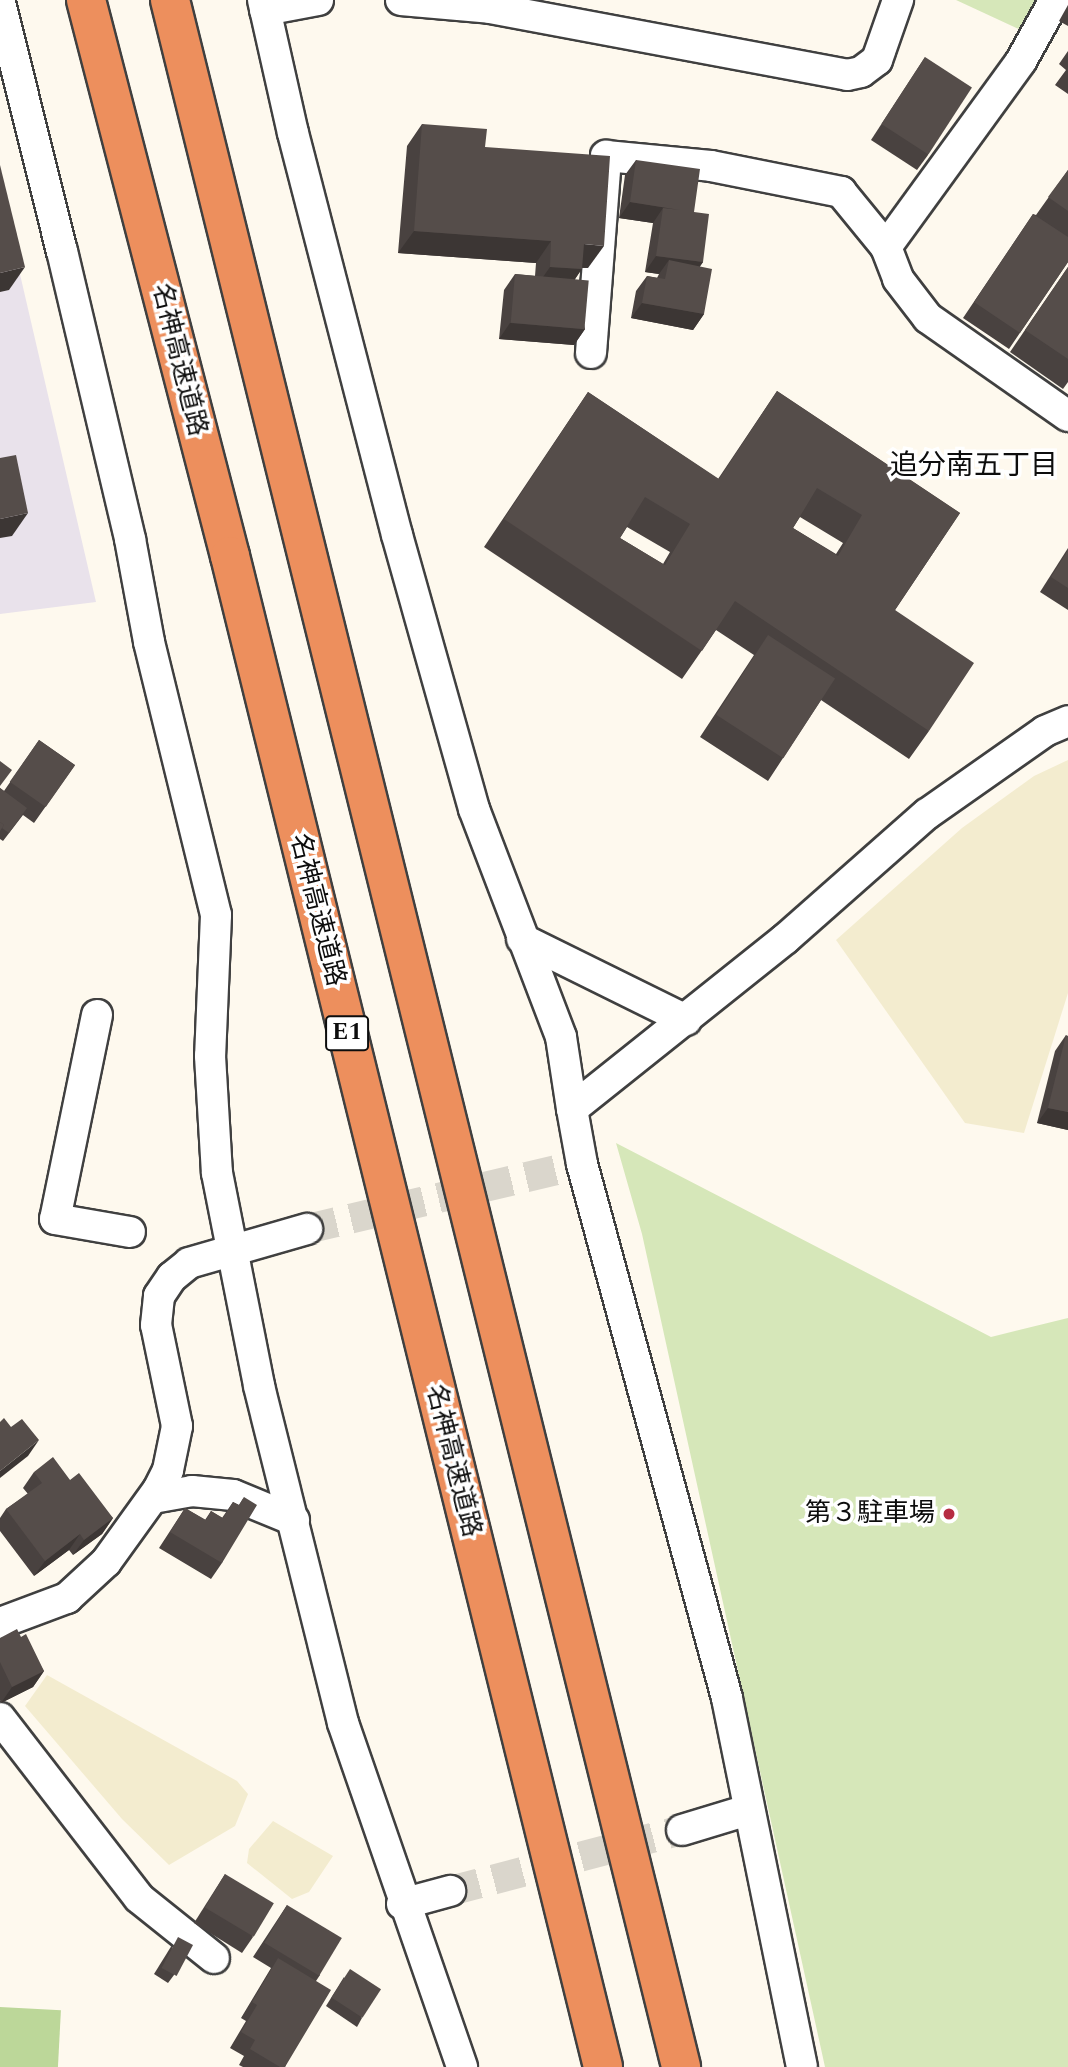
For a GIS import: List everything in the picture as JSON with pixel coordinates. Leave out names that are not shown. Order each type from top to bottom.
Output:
[{"type":"highway","name":"名神高速道路","points":[[86,0],[230,556],[603,2067]]},
{"type":"highway","points":[[170,0],[681,2067]]},
{"type":"street","points":[[318,0],[264,5],[401,548],[474,809],[561,1037],[582,1164],[713,1642],[802,2067]]},
{"type":"street","points":[[401,0],[490,8],[847,75],[861,72],[877,60],[898,0]]},
{"type":"street","points":[[886,247],[1021,61],[1055,0]]},
{"type":"street","points":[[0,3],[66,264],[149,642],[216,915],[211,1110],[216,1173],[259,1386],[295,1520],[343,1723],[402,1904],[462,2067]]},
{"type":"street","points":[[591,354],[606,156],[711,166],[841,192],[886,247],[898,279],[928,318],[1068,416]]},
{"type":"street","points":[[572,1110],[686,1020],[927,814],[1045,731],[1068,721]]},
{"type":"street","points":[[522,939],[686,1020]]},
{"type":"street","points":[[97,1015],[55,1219],[130,1232]]},
{"type":"street","points":[[0,1623],[67,1598],[106,1562],[153,1498],[168,1470],[177,1426],[156,1325],[159,1296],[189,1263],[307,1229]]},
{"type":"street","points":[[153,1498],[192,1491],[233,1495],[295,1520]]},
{"type":"street","points":[[0,1718],[139,1898],[214,1958]]},
{"type":"street","points":[[682,1830],[748,1810]]},
{"type":"street","points":[[402,1904],[450,1891]]},
{"type":"shaded area","points":[[0,188],[96,602],[0,614]]},
{"type":"shaded area","points":[[1068,760],[1068,993],[1024,1133],[965,1123],[836,940],[962,828],[1034,776]]},
{"type":"shaded area","points":[[47,1675],[237,1781],[248,1794],[235,1826],[169,1865],[122,1819],[25,1706]]},
{"type":"shaded area","points":[[273,1821],[333,1856],[309,1892],[292,1899],[247,1863],[249,1849]]},
{"type":"green space","points":[[956,0],[1043,0],[1023,31]]},
{"type":"green space","points":[[616,1143],[991,1337],[1068,1318],[1068,2067],[825,2067],[642,1234]]},
{"type":"green space","points":[[0,2007],[61,2010],[58,2067],[0,2067]]},
{"type":"building","points":[[925,57],[972,87],[928,155],[881,124]]},
{"type":"building","points":[[422,124],[487,129],[485,147],[610,156],[604,246],[584,244],[582,269],[550,267],[551,241],[414,231]]},
{"type":"building","points":[[636,160],[700,169],[694,212],[709,214],[703,262],[656,256],[663,208],[680,210],[630,202]]},
{"type":"building","points":[[0,165],[25,267],[0,273]]},
{"type":"building","points":[[1068,170],[1068,211],[1048,197]]},
{"type":"building","points":[[1033,214],[1068,237],[1068,262],[1020,333],[974,302]]},
{"type":"building","points":[[669,260],[712,269],[704,314],[642,303],[647,276],[665,279]]},
{"type":"building","points":[[1068,267],[1068,359],[1025,330]]},
{"type":"building","points":[[515,274],[589,280],[584,329],[511,323]]},
{"type":"building","points":[[777,391],[960,513],[895,610],[974,663],[929,731],[735,601],[702,651],[504,519],[588,392],[719,479]],"holes":[[[817,488],[862,515],[838,556],[793,528]],[[645,497],[690,524],[665,565],[620,538]]]},
{"type":"building","points":[[16,455],[28,513],[0,519],[0,458]]},
{"type":"building","points":[[1068,550],[1068,588],[1051,577]]},
{"type":"building","points":[[768,635],[835,679],[783,758],[716,715]]},
{"type":"building","points":[[39,740],[75,765],[46,807],[10,782]]},
{"type":"building","points":[[0,761],[12,770],[0,786]]},
{"type":"building","points":[[0,788],[27,808],[9,833],[2,828],[4,825],[0,822]]},
{"type":"building","points":[[1066,1035],[1068,1036],[1068,1112],[1048,1108]]},
{"type":"building","points":[[4,1418],[11,1427],[22,1419],[39,1440],[0,1471],[0,1422]]},
{"type":"building","points":[[53,1457],[70,1480],[79,1473],[113,1518],[84,1540],[80,1534],[45,1561],[6,1509],[42,1483],[34,1472]]},
{"type":"building","points":[[244,1497],[257,1505],[222,1563],[170,1532],[185,1508],[206,1520],[211,1511],[223,1518],[233,1502],[239,1505]]},
{"type":"building","points":[[17,1629],[21,1637],[26,1634],[44,1671],[12,1687],[0,1662],[0,1638]]},
{"type":"building","points":[[225,1874],[274,1903],[254,1937],[205,1907]]},
{"type":"building","points":[[287,1905],[342,1938],[319,1976],[264,1943]]},
{"type":"building","points":[[178,1937],[193,1945],[177,1976],[162,1968]]},
{"type":"building","points":[[278,1958],[331,1990],[285,2067],[280,2067],[250,2049],[255,2040],[241,2032],[257,2005],[252,2002]]},
{"type":"building","points":[[350,1969],[381,1989],[363,2018],[331,1998]]},
{"type":"tunnel","points":[[307,1229],[582,1164]]},
{"type":"tunnel","points":[[450,1891],[682,1830]]},
{"type":"place","name":"第３駐車場","points":[[949,1514]]},
{"type":"district","name":"追分南五丁目","points":[[974,466]]}]
